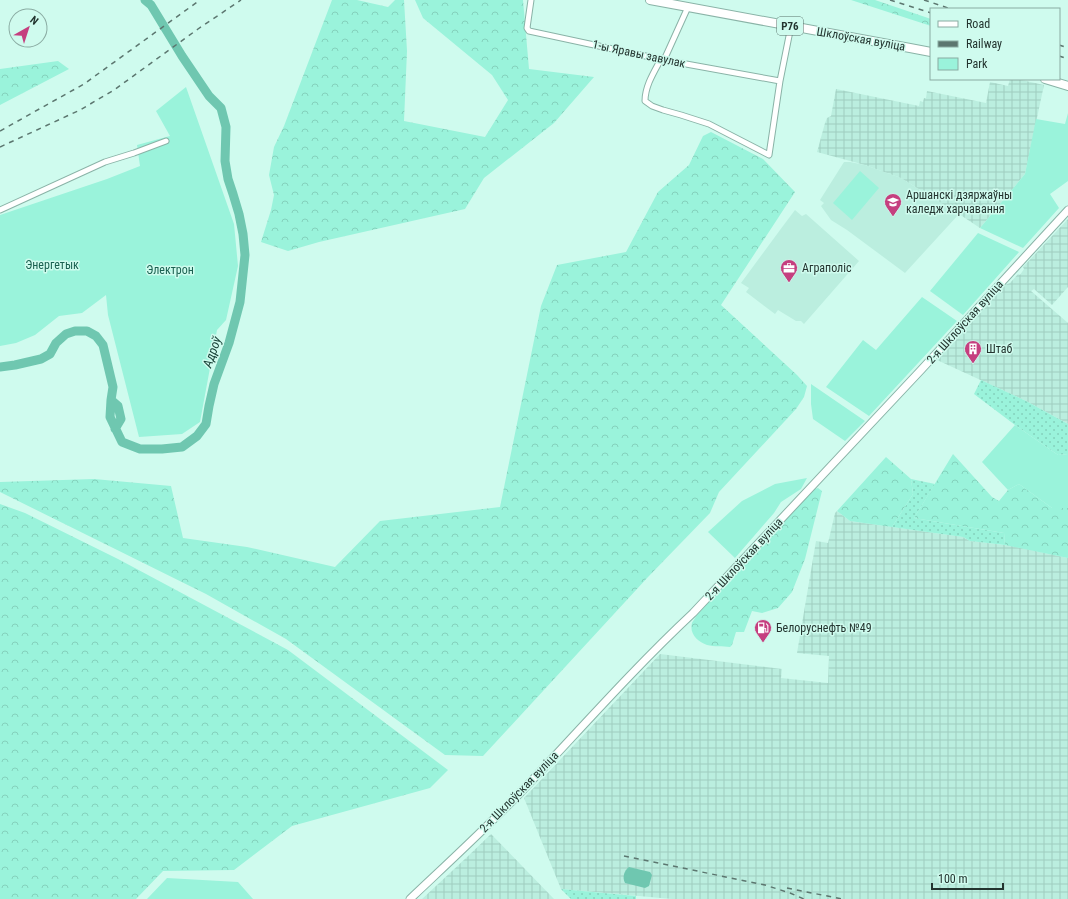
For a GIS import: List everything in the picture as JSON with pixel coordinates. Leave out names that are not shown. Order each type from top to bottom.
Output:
[{"type":"main road","name":"Шклоўская вуліца","points":[[650,0],[930,52]]},
{"type":"main road","points":[[1048,80],[1068,86]]},
{"type":"street","name":"1-ы Яравы завулак","points":[[531,0],[527,28],[529,31],[662,59],[780,81]]},
{"type":"street","points":[[688,6],[648,85],[645,94],[645,101],[652,106],[663,110],[709,124],[769,155],[780,81],[791,26]]},
{"type":"street","points":[[0,210],[105,162],[166,142]]},
{"type":"street","name":"2-я Шклоўская вуліца","points":[[410,899],[488,825],[661,642],[693,613],[936,355],[1068,210]]},
{"type":"shaded area","points":[[1010,80],[1022,80],[1044,85],[1025,174],[980,228],[901,178],[865,165],[817,152],[825,123],[827,118],[831,116],[836,89],[919,106],[920,101],[923,102],[924,98],[926,98],[927,91],[986,103],[990,82],[1008,86]]},
{"type":"shaded area","name":"Аршанскі дзяржаўны каледж харчавання","points":[[844,162],[865,165],[901,178],[959,214],[905,273],[831,220],[821,206],[824,203],[820,200]]},
{"type":"shaded area","points":[[795,210],[802,216],[806,214],[859,261],[804,324],[801,321],[796,321],[778,310],[775,314],[746,292],[749,288],[741,283]]},
{"type":"shaded area","points":[[1068,219],[1068,287],[1052,305],[1034,289],[1031,291],[1068,323],[1068,424],[1026,401],[937,360],[1002,288],[1010,283],[1018,274],[1020,275],[1024,269],[1023,267]]},
{"type":"shaded area","points":[[837,511],[850,521],[963,537],[970,541],[1012,546],[1068,558],[1068,899],[672,899],[561,889],[524,798],[660,654],[782,669],[781,678],[828,683],[829,656],[797,653],[816,541],[828,543],[835,513]]},
{"type":"shaded area","points":[[491,834],[554,899],[422,899],[466,858]]},
{"type":"shaded area","points":[[629,867],[650,872],[652,875],[649,886],[645,888],[625,883],[624,874]]},
{"type":"green space","points":[[332,0],[357,0],[388,7],[395,0],[404,0],[407,51],[404,121],[485,137],[508,100],[492,75],[423,18],[415,0],[523,0],[529,69],[594,77],[554,123],[484,178],[465,209],[319,242],[288,251],[261,242],[274,195],[269,175],[274,147],[284,126]]},
{"type":"green space","points":[[851,0],[875,0],[930,19],[930,26]]},
{"type":"green space","points":[[58,61],[69,69],[0,105],[0,69]]},
{"type":"green space","name":"Электрон","points":[[186,87],[234,224],[238,266],[226,320],[217,330],[200,422],[182,434],[139,437],[108,315],[106,295],[82,313],[59,316],[35,335],[16,343],[0,346],[0,215],[107,179],[140,166],[137,145],[170,136],[156,111]]},
{"type":"green space","points":[[1068,113],[1068,181],[1050,194],[1059,208],[1023,248],[980,228],[1025,174],[1036,119],[1065,124]]},
{"type":"green space","points":[[711,132],[763,159],[795,192],[721,305],[807,386],[804,397],[796,409],[719,492],[710,513],[648,577],[483,756],[445,755],[286,639],[206,594],[0,492],[0,482],[94,479],[171,486],[183,538],[247,547],[335,567],[380,521],[500,507],[541,306],[557,265],[626,252],[658,192],[689,165],[703,136]]},
{"type":"green space","points":[[860,171],[879,188],[852,220],[833,203]]},
{"type":"green space","points":[[978,233],[1019,252],[963,315],[930,291]]},
{"type":"green space","points":[[922,297],[957,321],[869,416],[826,387],[863,340],[876,350]]},
{"type":"green space","points":[[981,380],[1026,401],[1068,424],[1068,454],[1058,455],[974,394]]},
{"type":"green space","points":[[811,384],[865,421],[845,441],[813,419]]},
{"type":"green space","points":[[1015,425],[1058,455],[1068,454],[1068,508],[1052,508],[1019,484],[1008,490],[982,462]]},
{"type":"green space","points":[[953,454],[992,497],[999,501],[1008,490],[1019,484],[1052,508],[1068,508],[1068,558],[1005,545],[1004,533],[914,518]]},
{"type":"green space","points":[[886,457],[911,479],[913,494],[892,527],[850,521],[837,511]]},
{"type":"green space","points":[[807,478],[801,489],[781,502],[774,513],[735,558],[708,532],[742,501],[775,484]]},
{"type":"green space","points":[[911,479],[935,484],[914,518],[1004,533],[1005,545],[970,541],[963,537],[892,527],[913,494]]},
{"type":"green space","points":[[818,488],[822,491],[805,559],[792,592],[778,608],[762,613],[752,611],[744,632],[736,632],[730,647],[710,646],[698,640],[693,634],[691,627],[697,615],[811,492]]},
{"type":"green space","points":[[0,504],[25,513],[118,559],[288,650],[448,770],[430,788],[292,826],[234,870],[163,871],[136,899],[0,899]]},
{"type":"green space","points":[[167,878],[238,882],[253,899],[147,899]]},
{"type":"green space","points":[[561,889],[636,896],[636,899],[571,899]]},
{"type":"waterway","name":"Адроў","points":[[0,367],[41,359],[50,354],[56,343],[66,334],[75,331],[87,331],[96,336],[103,345],[113,387],[110,417],[122,442],[140,449],[182,447],[197,436],[206,424],[214,384],[229,343],[240,302],[245,255],[243,234],[239,214],[228,179],[225,161],[226,127],[221,108],[209,96],[182,56],[151,5],[145,0]]},
{"type":"waterway","points":[[111,400],[118,406],[121,419],[115,429]]},
{"type":"railway","points":[[0,131],[84,84],[200,0]]},
{"type":"railway","points":[[0,147],[80,110],[114,90],[198,29],[241,0]]},
{"type":"railway","points":[[890,0],[930,13]]},
{"type":"railway","points":[[924,0],[948,8]]},
{"type":"railway","points":[[1060,45],[1068,48]]},
{"type":"railway","points":[[1060,56],[1068,59]]},
{"type":"railway","points":[[624,856],[765,885],[804,899]]},
{"type":"railway","points":[[787,888],[842,899]]},
{"type":"place","name":"Аршанскі дзяржаўны каледж харчавання","points":[[893,217]]},
{"type":"place","name":"Аграполіс","points":[[789,283]]},
{"type":"place","name":"Штаб","points":[[973,364]]},
{"type":"place","name":"Белоруснефть №49","points":[[763,643]]},
{"type":"park label","name":"Энергетык","points":[[52,265]]}]
